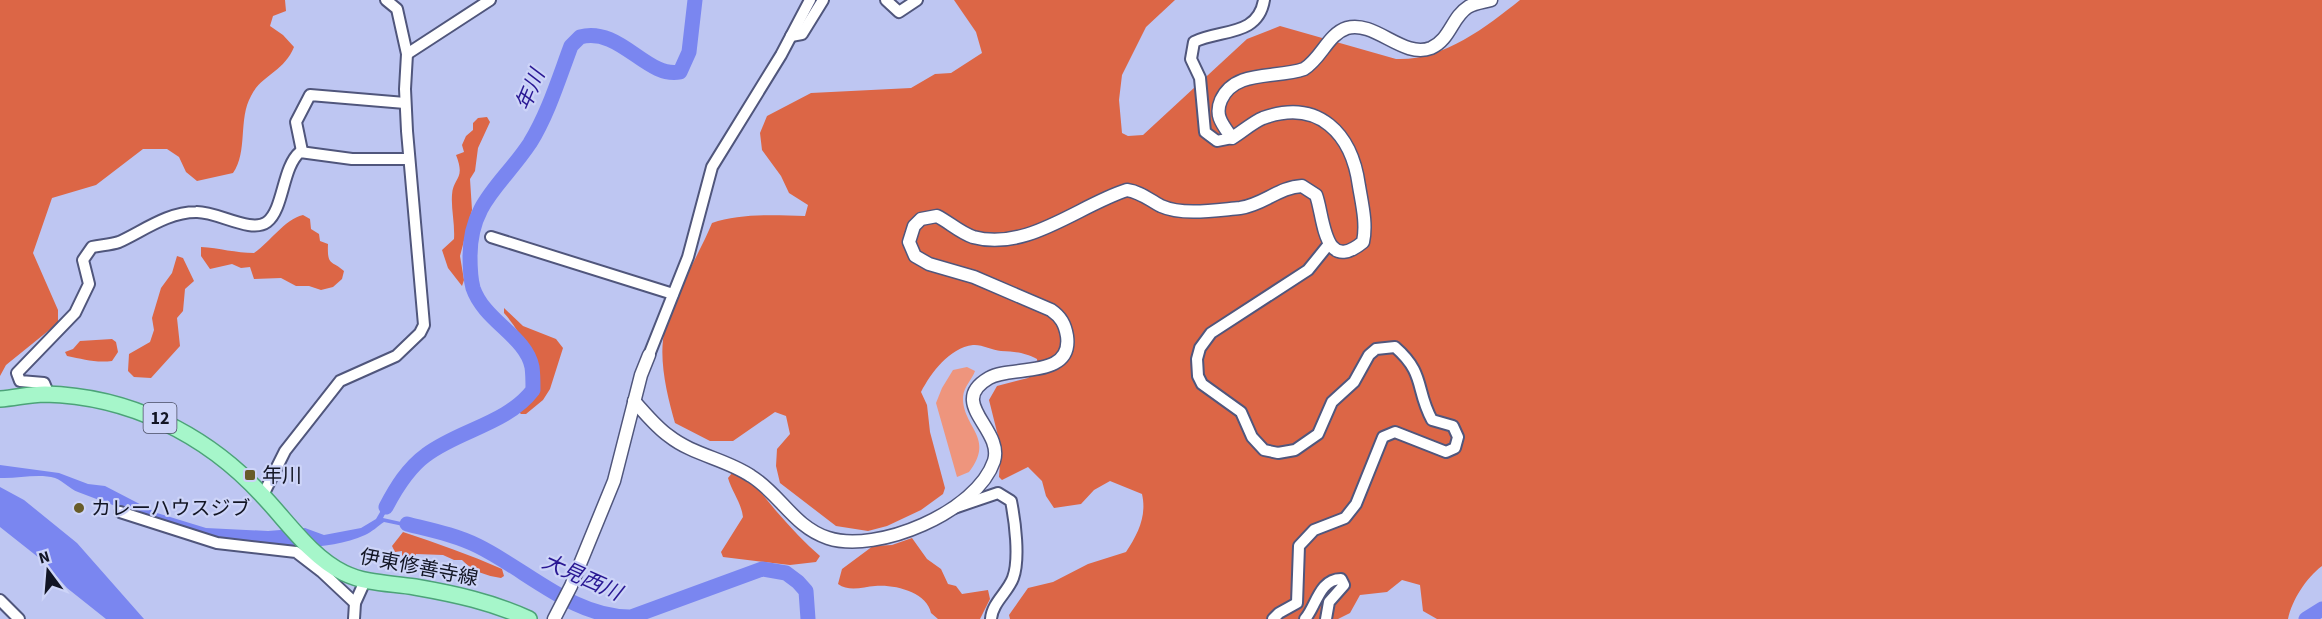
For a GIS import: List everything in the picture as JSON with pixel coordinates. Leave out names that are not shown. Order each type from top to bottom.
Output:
[{"type":"main road","name":"伊東修善寺線","points":[[0,399],[50,395],[80,397],[121,406],[172,424],[244,476],[285,521],[335,568],[364,581],[452,593],[508,610],[529,619]]},
{"type":"street","points":[[262,495],[285,451],[340,381],[396,356],[420,333],[424,325],[405,103],[407,54],[399,5],[386,0]]},
{"type":"street","points":[[407,54],[490,0]]},
{"type":"street","points":[[554,619],[571,586],[614,481],[634,401],[649,355],[688,257],[712,167],[791,36],[810,0]]},
{"type":"street","points":[[791,36],[802,34],[823,0]]},
{"type":"street","points":[[886,0],[899,12],[917,0]]},
{"type":"street","points":[[954,508],[977,486],[994,461],[993,438],[975,411],[972,401],[975,390],[991,376],[1055,363],[1065,353],[1067,338],[1061,319],[1051,310],[974,277],[929,264],[915,256],[910,249],[910,234],[921,219],[937,216],[958,230],[976,237],[1009,238],[1035,231],[1127,190],[1141,193],[1161,206],[1193,210],[1250,206],[1287,189],[1302,186],[1316,195],[1324,235],[1329,244],[1338,249],[1350,250],[1363,242],[1365,233],[1359,181],[1351,151],[1341,134],[1315,116],[1293,112],[1261,118],[1232,138],[1217,141],[1205,132],[1200,78],[1191,52],[1194,42],[1242,30],[1252,24],[1264,0]]},
{"type":"street","points":[[1232,138],[1220,121],[1218,110],[1232,84],[1245,79],[1304,69],[1312,64],[1333,37],[1349,27],[1361,28],[1417,49],[1430,48],[1444,38],[1468,4],[1491,0]]},
{"type":"street","points":[[302,151],[295,129],[296,122],[310,95],[405,103]]},
{"type":"street","points":[[302,151],[352,159],[409,159]]},
{"type":"street","points":[[50,395],[44,383],[20,381],[17,373],[64,325],[85,295],[89,279],[83,260],[88,250],[92,247],[119,242],[144,228],[194,212],[223,216],[254,227],[263,225],[271,218],[292,161],[302,151]]},
{"type":"street","points":[[491,237],[674,294]]},
{"type":"street","points":[[1273,619],[1297,603],[1299,546],[1314,530],[1345,518],[1356,504],[1383,437],[1395,432],[1446,452],[1455,448],[1458,437],[1453,426],[1432,420],[1423,403],[1421,380],[1404,355],[1395,347],[1376,349],[1369,355],[1354,382],[1332,402],[1318,434],[1308,443],[1287,452],[1264,450],[1252,437],[1241,412],[1202,384],[1198,376],[1197,359],[1200,348],[1211,333],[1308,270],[1329,244]]},
{"type":"street","points":[[634,401],[670,437],[751,475],[801,525],[830,538],[863,540],[888,535],[933,520],[954,508],[998,493],[1011,501],[1016,565],[1013,579],[993,610],[991,619]]},
{"type":"street","points":[[120,512],[208,541],[296,552],[322,572],[354,603]]},
{"type":"street","points":[[1305,619],[1322,590],[1332,582],[1341,579],[1344,585],[1329,602],[1326,619]]},
{"type":"street","points":[[354,619],[354,603],[364,581]]},
{"type":"street","points":[[0,600],[19,619]]},
{"type":"shaded area","points":[[0,0],[285,0],[286,11],[273,16],[270,26],[294,47],[279,68],[255,89],[251,96],[245,115],[238,165],[233,173],[197,181],[186,172],[179,157],[167,149],[143,149],[96,185],[52,198],[33,253],[58,310],[58,323],[6,365],[0,376]]},
{"type":"shaded area","points":[[954,0],[1175,0],[1146,27],[1122,75],[1119,100],[1122,133],[1128,136],[1143,135],[1247,39],[1280,26],[1396,59],[1430,55],[1446,49],[1478,32],[1520,0],[2322,0],[2322,566],[2300,590],[2288,619],[1437,619],[1423,611],[1420,585],[1402,580],[1387,592],[1360,595],[1350,613],[1338,619],[1010,619],[1009,615],[1028,588],[1053,582],[1088,564],[1126,552],[1138,532],[1143,510],[1142,494],[1110,481],[1094,490],[1081,504],[1054,508],[1046,496],[1042,481],[1028,467],[1002,480],[999,477],[1001,448],[989,400],[997,386],[1028,378],[1038,368],[1037,359],[1020,353],[973,345],[956,351],[942,362],[921,392],[927,405],[930,432],[945,488],[943,494],[921,510],[887,526],[868,531],[836,526],[780,483],[776,466],[777,449],[790,434],[786,416],[775,412],[733,441],[710,441],[675,423],[667,393],[663,361],[663,340],[670,312],[712,223],[746,216],[805,216],[808,205],[789,193],[781,176],[762,150],[760,133],[767,116],[811,93],[911,88],[935,74],[951,73],[982,53],[976,32]]},
{"type":"shaded area","points":[[487,117],[490,122],[478,148],[475,171],[470,179],[472,210],[460,256],[464,280],[462,286],[448,268],[442,250],[454,239],[452,195],[460,169],[456,155],[464,152],[462,145],[466,136],[473,130],[473,123],[478,118]]},
{"type":"shaded area","points":[[303,215],[310,219],[311,229],[319,234],[320,241],[328,244],[329,260],[344,271],[342,279],[333,287],[321,290],[309,286],[296,286],[281,278],[254,279],[250,267],[241,268],[232,264],[210,269],[201,256],[201,247],[254,253],[290,221]]},
{"type":"shaded area","points":[[177,256],[183,258],[194,281],[185,289],[183,311],[177,318],[180,346],[151,378],[134,377],[128,371],[129,354],[150,342],[154,330],[152,318],[161,288],[172,273]]},
{"type":"shaded area","points":[[504,308],[523,326],[556,339],[563,348],[550,389],[543,400],[526,414],[518,411],[533,397],[539,383],[539,375],[517,330],[504,313]]},
{"type":"shaded area","points":[[112,339],[116,342],[118,352],[112,361],[67,356],[65,352],[73,349],[80,341]]},
{"type":"shaded area","points":[[967,367],[975,371],[966,386],[963,397],[964,407],[979,441],[979,450],[969,472],[957,477],[936,403],[953,370]]},
{"type":"shaded area","points":[[732,473],[746,479],[758,489],[793,530],[820,556],[816,562],[790,565],[723,557],[721,552],[743,517],[728,478]]},
{"type":"shaded area","points":[[403,532],[502,569],[504,576],[501,578],[485,574],[470,567],[462,560],[454,560],[443,555],[416,554],[414,562],[402,564],[402,551],[395,552],[392,546]]},
{"type":"shaded area","points":[[912,538],[927,559],[941,569],[948,584],[956,586],[962,594],[988,590],[990,599],[980,619],[938,619],[917,595],[900,588],[883,586],[851,588],[838,584],[842,569],[873,546],[892,545]]},
{"type":"water","points":[[0,465],[59,473],[88,484],[105,486],[157,513],[206,528],[268,531],[305,528],[324,535],[361,528],[376,519],[394,488],[397,490],[383,518],[428,528],[427,531],[384,522],[365,535],[333,544],[298,547],[260,544],[221,538],[144,516],[78,492],[55,478],[42,476],[0,478]]},
{"type":"water","points":[[0,487],[24,500],[77,543],[144,619],[106,619],[67,588],[43,561],[0,527]]},
{"type":"waterway","name":"年川","points":[[386,507],[408,472],[426,455],[439,446],[510,411],[533,390],[532,367],[528,356],[514,337],[486,310],[478,300],[473,288],[470,268],[471,237],[482,207],[536,132],[553,96],[571,46],[580,37],[594,36],[608,39],[656,68],[668,72],[680,72],[689,52],[695,0]]},
{"type":"waterway","name":"大見西川","points":[[407,524],[470,542],[570,601],[590,610],[610,615],[631,617],[762,569],[786,573],[798,582],[806,591],[808,619]]},
{"type":"waterway","name":"大見西川","points":[[2306,619],[2322,609]]},
{"type":"place","name":"年川","points":[[250,475]]},
{"type":"place","name":"カレーハウスジブ","points":[[79,508]]}]
